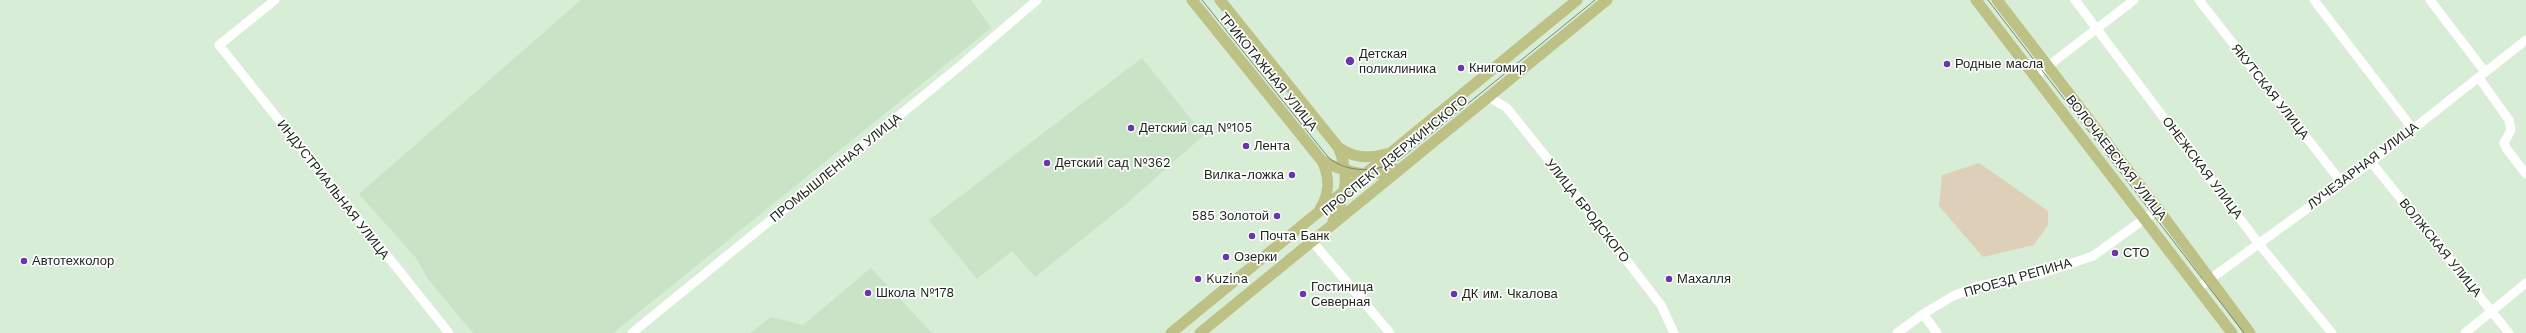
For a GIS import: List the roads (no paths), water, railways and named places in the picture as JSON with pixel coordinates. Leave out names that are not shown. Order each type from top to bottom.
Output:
[{"type":"main road","name":"ТРИКОТАЖНАЯ УЛИЦА","points":[[1192,0],[1322,161]]},
{"type":"main road","name":"ТРИКОТАЖНАЯ УЛИЦА","points":[[1220,0],[1338,147]]},
{"type":"main road","name":"ПРОСПЕКТ ДЗЕРЖИНСКОГО","points":[[1172,333],[1389,153],[1577,0]]},
{"type":"main road","name":"ПРОСПЕКТ ДЗЕРЖИНСКОГО","points":[[1200,333],[1607,0]]},
{"type":"main road","name":"ВОЛОЧАЕВСКАЯ УЛИЦА","points":[[1976,0],[2232,333]]},
{"type":"main road","name":"ВОЛОЧАЕВСКАЯ УЛИЦА","points":[[1997,0],[2158,209],[2250,333]]},
{"type":"main road","points":[[1338,147],[1346,152],[1361,157],[1389,153]]},
{"type":"main road","points":[[1331,225],[1345,190],[1346,171],[1338,147]]},
{"type":"main road","points":[[1322,161],[1346,171],[1364,174],[1378,174],[1404,166]]},
{"type":"main road","points":[[1318,213],[1327,198],[1328,180],[1322,161]]},
{"type":"street","name":"ИНДУСТРИАЛЬНАЯ УЛИЦА","points":[[275,0],[219,45],[449,333]]},
{"type":"street","name":"ОНЕЖСКАЯ УЛИЦА","points":[[2076,0],[2260,244],[2332,333]]},
{"type":"street","points":[[2035,76],[2134,0]]},
{"type":"street","name":"ЯКУТСКАЯ УЛИЦА","points":[[2199,0],[2342,183]]},
{"type":"street","points":[[2314,0],[2412,128]]},
{"type":"street","points":[[2430,0],[2482,75],[2509,120],[2511,130],[2504,142],[2506,148],[2526,174]]},
{"type":"street","name":"ПРОМЫШЛЕННАЯ УЛИЦА","points":[[632,333],[1031,2]]},
{"type":"street","name":"ЛУЧЕЗАРНАЯ УЛИЦА","points":[[2198,288],[2371,162],[2412,128],[2526,40]]},
{"type":"street","name":"УЛИЦА БРОДСКОГО","points":[[1489,97],[1507,108],[1661,305],[1674,333]]},
{"type":"street","name":"ВОЛЖСКАЯ УЛИЦА","points":[[2371,162],[2509,333]]},
{"type":"street","name":"ПРОЕЗД РЕПИНА","points":[[1897,333],[1923,314],[1953,296],[1978,286],[2040,274],[2093,256],[2158,209]]},
{"type":"street","points":[[1312,241],[1390,333]]},
{"type":"street","points":[[2465,333],[2526,283]]},
{"type":"street","points":[[1923,314],[1937,333]]},
{"type":"tram line","points":[[1202,0],[1328,157],[1336,163],[1344,166],[1364,170],[1383,167],[1400,159],[1595,0]]},
{"type":"tram line","points":[[1988,0],[2244,333]]},
{"type":"place","name":"Детская поликлиника","points":[[1350,61]]},
{"type":"place","name":"Родные масла","points":[[1947,64]]},
{"type":"place","name":"Книгомир","points":[[1461,68]]},
{"type":"place","name":"Детский сад №105","points":[[1131,128]]},
{"type":"place","name":"Лента","points":[[1246,146]]},
{"type":"place","name":"Детский сад №362","points":[[1047,163]]},
{"type":"place","name":"Вилка-ложка","points":[[1292,175]]},
{"type":"place","name":"585 Золотой","points":[[1277,216]]},
{"type":"place","name":"Почта Банк","points":[[1252,236]]},
{"type":"place","name":"СТО","points":[[2115,253]]},
{"type":"place","name":"Озерки","points":[[1226,257]]},
{"type":"place","name":"Автотехколор","points":[[24,261]]},
{"type":"place","name":"Kuzina","points":[[1198,279]]},
{"type":"place","name":"Махалля","points":[[1669,279]]},
{"type":"place","name":"Школа №178","points":[[868,293]]},
{"type":"place","name":"Гостиница Северная","points":[[1303,294]]},
{"type":"place","name":"ДК им. Чкалова","points":[[1454,294]]}]
